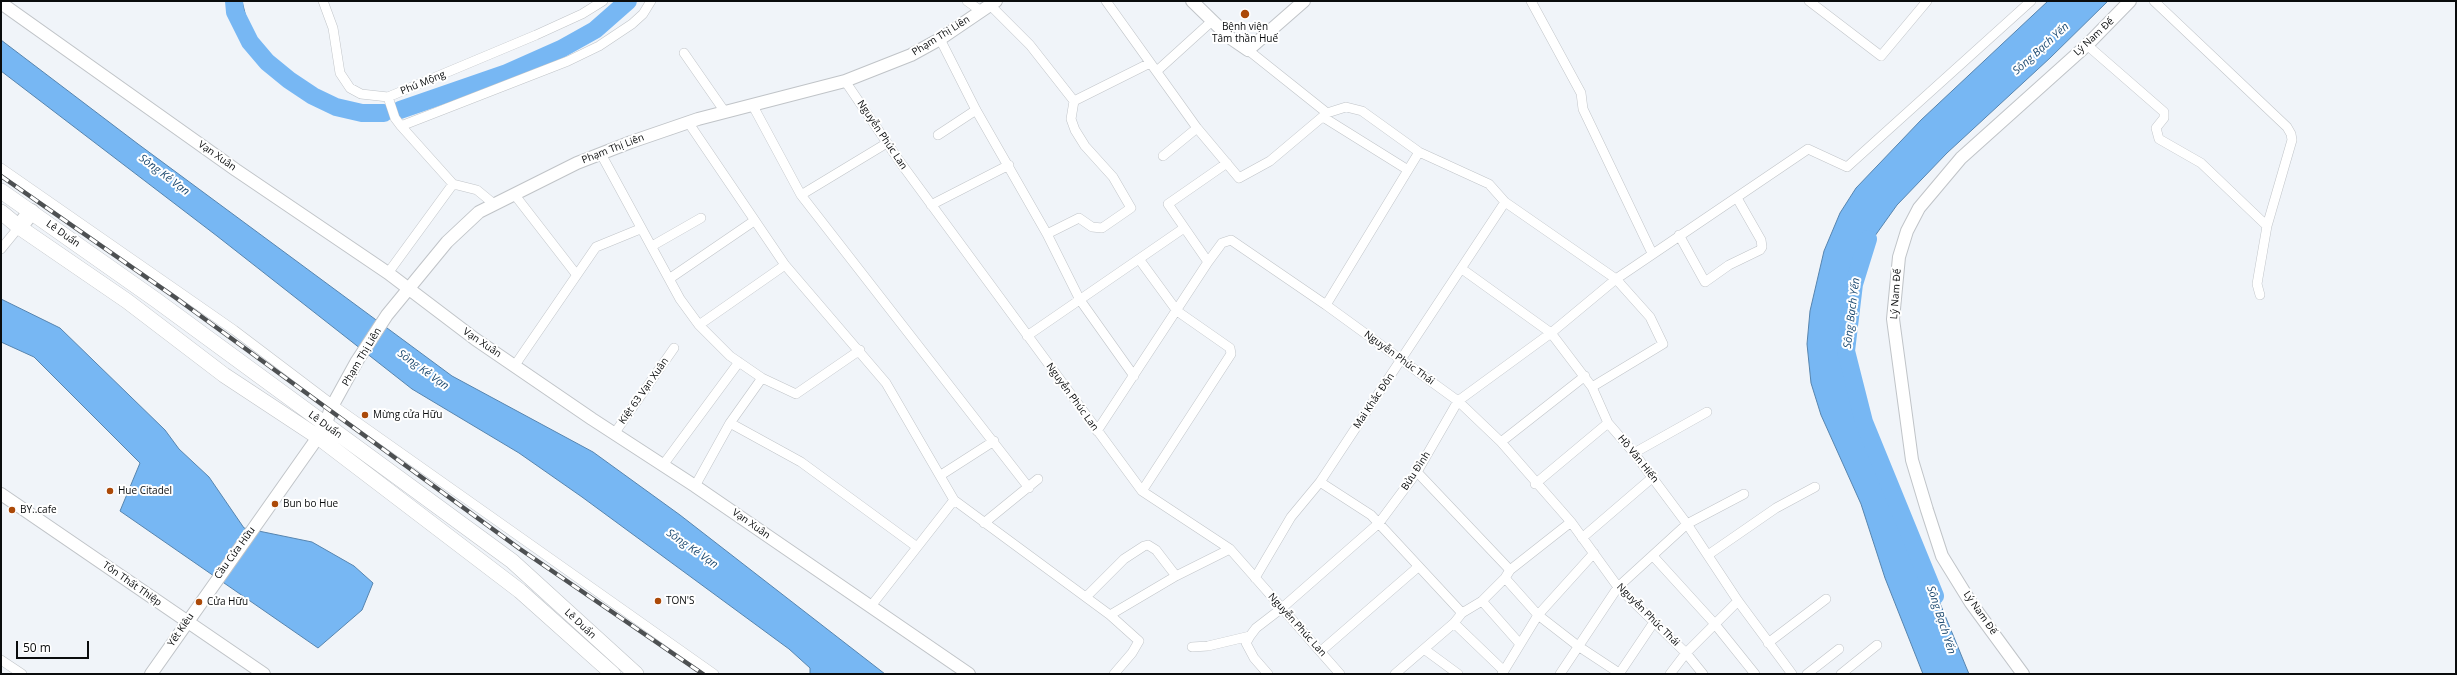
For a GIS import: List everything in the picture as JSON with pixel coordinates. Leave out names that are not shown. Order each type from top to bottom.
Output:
[{"type":"highway","points":[[19,227],[31,212]]},
{"type":"main road","name":"Lê Duẩn","points":[[1,191],[156,300],[322,431],[520,591],[614,674]]},
{"type":"main road","name":"Lê Duẩn","points":[[1,212],[19,227],[127,301],[224,375],[322,431],[512,561],[532,577],[636,674]]},
{"type":"main road","points":[[520,591],[532,577]]},
{"type":"street","points":[[323,1],[333,28],[340,73],[350,88],[361,94],[388,97]]},
{"type":"street","name":"Phú Mộng","points":[[452,184],[395,118],[388,97],[549,30],[582,14],[603,1]]},
{"type":"street","points":[[401,126],[568,61],[599,46],[632,24],[643,14],[651,1]]},
{"type":"street","points":[[966,1],[989,6],[1030,45],[1074,101],[1071,119],[1075,130],[1085,146],[1113,176],[1131,208],[1102,228],[1092,227],[1079,218],[1047,234]]},
{"type":"street","points":[[1106,1],[1150,63],[1158,70],[1197,128],[1239,178],[1270,161],[1325,115],[1346,107],[1362,111],[1419,152],[1489,184],[1505,202],[1616,279],[1650,317],[1663,344],[1592,387]]},
{"type":"street","points":[[1192,1],[1241,47],[1248,50],[1325,115],[1408,170]]},
{"type":"street","points":[[1248,50],[1304,1]]},
{"type":"street","points":[[1531,1],[1581,93],[1583,109],[1652,253]]},
{"type":"street","points":[[1809,1],[1821,5],[1881,56],[1927,1]]},
{"type":"street","name":"Bửu Đình","points":[[1250,636],[1256,628],[1282,608],[1379,523],[1417,472],[1458,401],[1551,333],[1616,279],[1652,253],[1808,150],[1848,167],[2031,1]]},
{"type":"street","name":"Lý Nam Đế","points":[[2023,674],[1971,602],[1942,556],[1912,460],[1894,319],[1894,300],[1899,257],[1907,231],[1919,208],[1932,190],[1961,158],[2087,45],[2130,1]]},
{"type":"street","points":[[2154,1],[2287,127],[2291,134],[2292,140],[2267,226],[2257,284],[2260,295]]},
{"type":"street","name":"Vạn Xuân","points":[[1,3],[236,170],[388,273],[475,339],[614,434],[695,486],[969,674]]},
{"type":"street","name":"Phạm Thị Liên","points":[[322,431],[333,405],[357,361],[387,315],[463,226],[479,212],[514,194],[601,154],[688,122],[845,81],[911,55],[940,39],[989,6]]},
{"type":"street","points":[[1158,70],[1212,21]]},
{"type":"street","points":[[940,39],[976,110],[1009,165],[1047,234],[1080,300],[1134,376]]},
{"type":"street","points":[[2087,45],[2162,109],[2164,118],[2156,132],[2159,139],[2201,163],[2267,226]]},
{"type":"street","points":[[684,53],[726,112]]},
{"type":"street","points":[[1074,101],[1150,63]]},
{"type":"street","name":"Nguyễn Phúc Lan","points":[[845,81],[931,205],[1142,491],[1230,549],[1340,674]]},
{"type":"street","points":[[753,106],[801,195],[994,441],[1029,488]]},
{"type":"street","points":[[938,135],[976,110]]},
{"type":"street","points":[[688,122],[754,222],[785,265],[845,336],[860,350],[886,383],[941,474],[954,500],[1110,615],[1139,641],[1132,653],[1114,674]]},
{"type":"street","points":[[1163,156],[1197,128]]},
{"type":"street","points":[[801,195],[887,143]]},
{"type":"street","points":[[1326,305],[1419,152]]},
{"type":"street","points":[[601,154],[640,229],[652,246],[668,279],[680,299],[699,325],[739,362],[762,378],[796,394],[860,350]]},
{"type":"street","points":[[1208,262],[1168,204],[1227,163]]},
{"type":"street","points":[[931,205],[1009,165]]},
{"type":"street","points":[[1,168],[234,330],[333,405],[714,674]]},
{"type":"street","points":[[388,273],[452,184],[477,190],[494,204]]},
{"type":"street","points":[[514,194],[576,274]]},
{"type":"street","points":[[1679,235],[1705,282],[1729,265],[1760,250],[1762,247],[1761,240],[1737,198]]},
{"type":"street","name":"Mai Khắc Đôn","points":[[1255,578],[1291,517],[1320,482],[1505,202]]},
{"type":"street","points":[[652,246],[701,218]]},
{"type":"street","points":[[668,279],[754,222]]},
{"type":"street","points":[[1,249],[19,227]]},
{"type":"street","points":[[1027,336],[1184,228]]},
{"type":"street","points":[[515,365],[576,274],[596,247],[640,229]]},
{"type":"street","name":"Nguyễn Phúc Thái","points":[[1097,432],[1177,312],[1208,262],[1222,243],[1231,240],[1326,305],[1458,401],[1501,442],[1570,522],[1618,587],[1686,653],[1703,674]]},
{"type":"street","points":[[1139,259],[1177,312],[1230,348],[1232,354],[1142,491]]},
{"type":"street","points":[[699,325],[785,265]]},
{"type":"street","name":"Hồ Văn Hiến","points":[[1462,269],[1551,333],[1592,387],[1608,423],[1634,453],[1688,524],[1738,601],[1792,674]]},
{"type":"street","name":"Kiệt 63 Vạn Xuân","points":[[614,434],[674,348]]},
{"type":"street","points":[[663,465],[739,362]]},
{"type":"street","points":[[1501,442],[1584,376]]},
{"type":"street","points":[[695,486],[730,424],[762,378]]},
{"type":"street","points":[[1634,453],[1707,412]]},
{"type":"street","points":[[1536,484],[1608,423]]},
{"type":"street","points":[[730,424],[801,462],[917,546]]},
{"type":"street","name":"Cầu Cửa Hữu","points":[[211,587],[322,431]]},
{"type":"street","points":[[941,474],[994,441]]},
{"type":"street","points":[[1417,472],[1510,570]]},
{"type":"street","points":[[1582,538],[1652,477]]},
{"type":"street","points":[[984,523],[1029,488],[1038,479]]},
{"type":"street","points":[[1320,482],[1371,515],[1462,613]]},
{"type":"street","points":[[1708,555],[1776,508],[1815,487]]},
{"type":"street","name":"Tôn Thất Thiệp","points":[[1,494],[264,674]]},
{"type":"street","points":[[1560,674],[1618,587],[1688,524],[1744,494]]},
{"type":"street","points":[[871,606],[954,500]]},
{"type":"street","points":[[1395,674],[1454,623],[1462,613],[1482,601],[1505,578],[1510,570],[1570,522]]},
{"type":"street","points":[[1086,597],[1119,564],[1144,546],[1151,546],[1156,550],[1176,576]]},
{"type":"street","points":[[1110,615],[1176,576],[1230,549]]},
{"type":"street","points":[[1454,623],[1503,673],[1538,615],[1594,553]]},
{"type":"street","points":[[1653,556],[1714,623],[1755,674]]},
{"type":"street","points":[[1321,651],[1418,567]]},
{"type":"street","points":[[1505,578],[1538,615],[1578,646],[1619,674],[1654,622]]},
{"type":"street","name":"Yết Kiêu","points":[[151,674],[211,587]]},
{"type":"street","points":[[1768,643],[1826,599]]},
{"type":"street","points":[[1482,601],[1520,644]]},
{"type":"street","points":[[1670,674],[1686,653],[1714,623],[1738,601]]},
{"type":"street","points":[[1192,647],[1208,646],[1250,636]]},
{"type":"street","points":[[1250,636],[1246,643],[1254,658],[1268,674]]},
{"type":"street","points":[[1841,674],[1877,645]]},
{"type":"street","points":[[1424,649],[1458,674]]},
{"type":"street","points":[[1807,674],[1839,649]]},
{"type":"street","points":[[1,660],[22,674]]},
{"type":"water","points":[[227,1],[242,1],[253,45],[237,29]]},
{"type":"water","points":[[2048,1],[2108,1],[2050,58],[1947,153],[1897,205],[1867,247],[1853,281],[1846,314],[1849,368],[1861,411],[1969,674],[1923,674],[1885,578],[1861,504],[1821,415],[1811,383],[1807,344],[1810,311],[1824,251],[1840,213],[1856,188],[1921,120]]},
{"type":"water","name":"Sông Kẻ Vạn","points":[[1,40],[138,144],[452,376],[593,452],[680,515],[885,674],[810,674],[810,668],[789,649],[582,497],[519,453],[412,389],[217,236],[1,71]]},
{"type":"water","points":[[1,299],[60,328],[165,430],[179,449],[209,477],[244,528],[312,542],[354,566],[373,583],[362,610],[318,648],[120,511],[140,463],[34,357],[1,342]]},
{"type":"waterway","points":[[234,1],[235,12],[250,42],[267,62],[289,80],[313,96],[336,107],[362,113],[384,113]]},
{"type":"waterway","points":[[400,110],[507,73],[561,49],[595,30],[628,1]]},
{"type":"waterway","name":"Sông Bạch Yến","points":[[1868,239],[1854,284],[1846,351],[1864,422],[1935,596]]},
{"type":"railway","points":[[1,176],[176,298],[520,549],[703,674]]},
{"type":"place","name":"Bệnh viện Tâm thần Huế","points":[[1245,14]]},
{"type":"place","name":"Mừng cửa Hữu","points":[[365,415]]},
{"type":"place","name":"Hue Citadel","points":[[110,491]]},
{"type":"place","name":"Bun bo Hue","points":[[275,504]]},
{"type":"place","name":"BY..cafe","points":[[12,510]]},
{"type":"place","name":"TON'S","points":[[658,601]]},
{"type":"place","name":"Cửa Hữu","points":[[199,602]]}]
